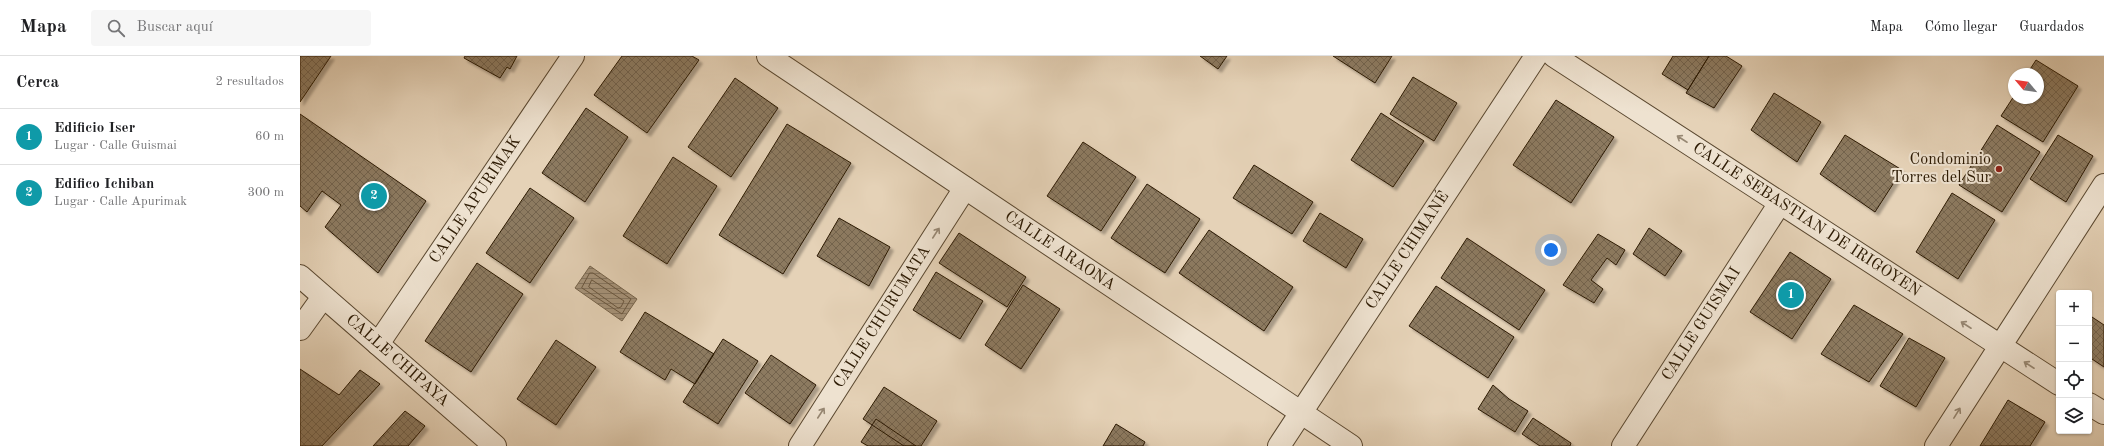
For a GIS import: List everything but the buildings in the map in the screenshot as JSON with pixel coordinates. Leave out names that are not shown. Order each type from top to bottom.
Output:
[{"type":"street","name":"CALLE APURIMAK","points":[[378,344],[573,56]]},
{"type":"street","name":"CALLE ARAONA","points":[[768,56],[1351,446]]},
{"type":"street","name":"CALLE CHIMANÉ","points":[[1279,446],[1536,56]]},
{"type":"street","name":"CALLE SEBASTIAN DE IRIGOYEN","points":[[1554,56],[2056,382]]},
{"type":"street","points":[[1936,446],[2104,185]]},
{"type":"street","name":"CALLE CHURUMATA","points":[[800,446],[965,188]]},
{"type":"street","name":"CALLE GUISMAI","points":[[1624,446],[1780,203]]},
{"type":"street","name":"CALLE CHIPAYA","points":[[300,276],[495,446]]},
{"type":"street","points":[[300,329],[323,297]]},
{"type":"street","points":[[2092,406],[2104,413]]},
{"type":"water","points":[[590,266],[637,299],[622,321],[575,288]]},
{"type":"place","name":"Condominio Torres del Sur","points":[[1999,169]]},
{"type":"place","name":"Edifico Ichiban","points":[[374,196]]},
{"type":"place","name":"Edificio Iser","points":[[1791,295]]}]
